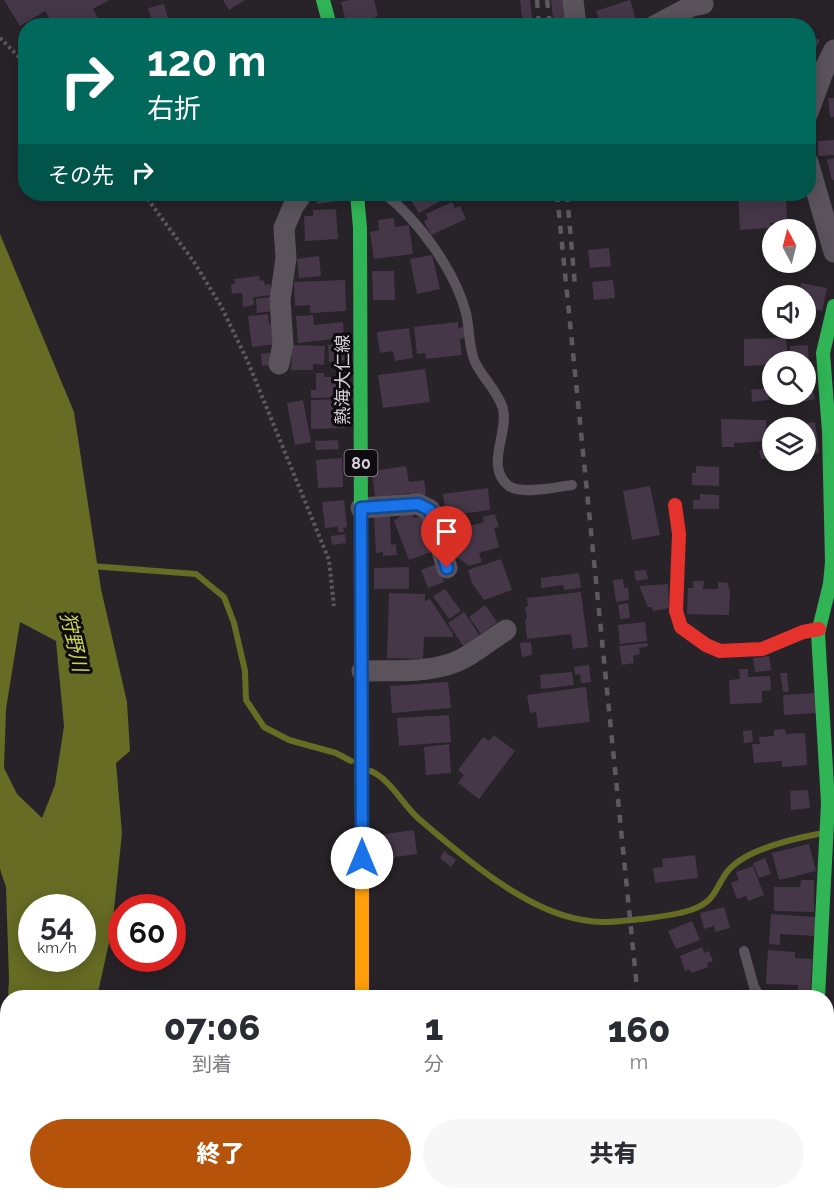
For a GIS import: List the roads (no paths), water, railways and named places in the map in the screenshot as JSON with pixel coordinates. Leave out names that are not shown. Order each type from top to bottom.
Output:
[{"type":"street","points":[[322,0],[328,18]]},
{"type":"street","points":[[573,0],[575,18]]},
{"type":"street","points":[[669,18],[692,6],[703,4]]},
{"type":"street","points":[[816,91],[834,50]]},
{"type":"street","points":[[816,190],[834,252]]},
{"type":"street","points":[[279,364],[283,344],[280,300],[286,258],[284,228],[297,201]]},
{"type":"street","name":"熱海大仁線","points":[[358,201],[360,228],[362,990]]},
{"type":"street","points":[[819,990],[829,885],[828,803],[819,629],[830,584],[832,562],[830,401],[823,353],[834,306]]},
{"type":"street","points":[[361,508],[418,504],[430,510],[447,568]]},
{"type":"street","points":[[675,506],[679,534],[676,611],[681,627],[720,651],[762,649],[803,632],[819,629]]},
{"type":"street","points":[[362,671],[430,668],[450,664],[466,657],[506,630]]},
{"type":"lane","points":[[392,201],[420,230],[451,273],[460,294],[474,360],[499,397],[503,409],[504,430],[498,452],[498,462],[504,480],[511,488],[520,490],[572,485]]},
{"type":"lane","points":[[744,951],[756,990]]},
{"type":"water","name":"狩野川","points":[[0,234],[74,412],[101,589],[127,702],[130,751],[116,763],[122,833],[116,894],[108,894],[108,947],[99,990],[8,990],[6,887],[0,869]],"holes":[[[20,622],[56,641],[64,726],[55,785],[42,818],[17,794],[4,768],[6,709]]]},
{"type":"waterway","points":[[91,566],[196,574],[224,597],[234,623],[245,671],[246,700],[264,727],[289,740],[336,753],[351,761]]},
{"type":"waterway","points":[[371,771],[385,781],[419,819],[495,880],[539,906],[561,915],[590,921],[612,922],[642,919],[673,915],[699,907],[710,899],[727,872],[745,857],[769,847],[818,834]]},
{"type":"railway","points":[[537,0],[538,18]]},
{"type":"railway","points":[[547,0],[549,18]]},
{"type":"railway","points":[[558,201],[637,990]]},
{"type":"railway","points":[[568,201],[575,286]]}]
